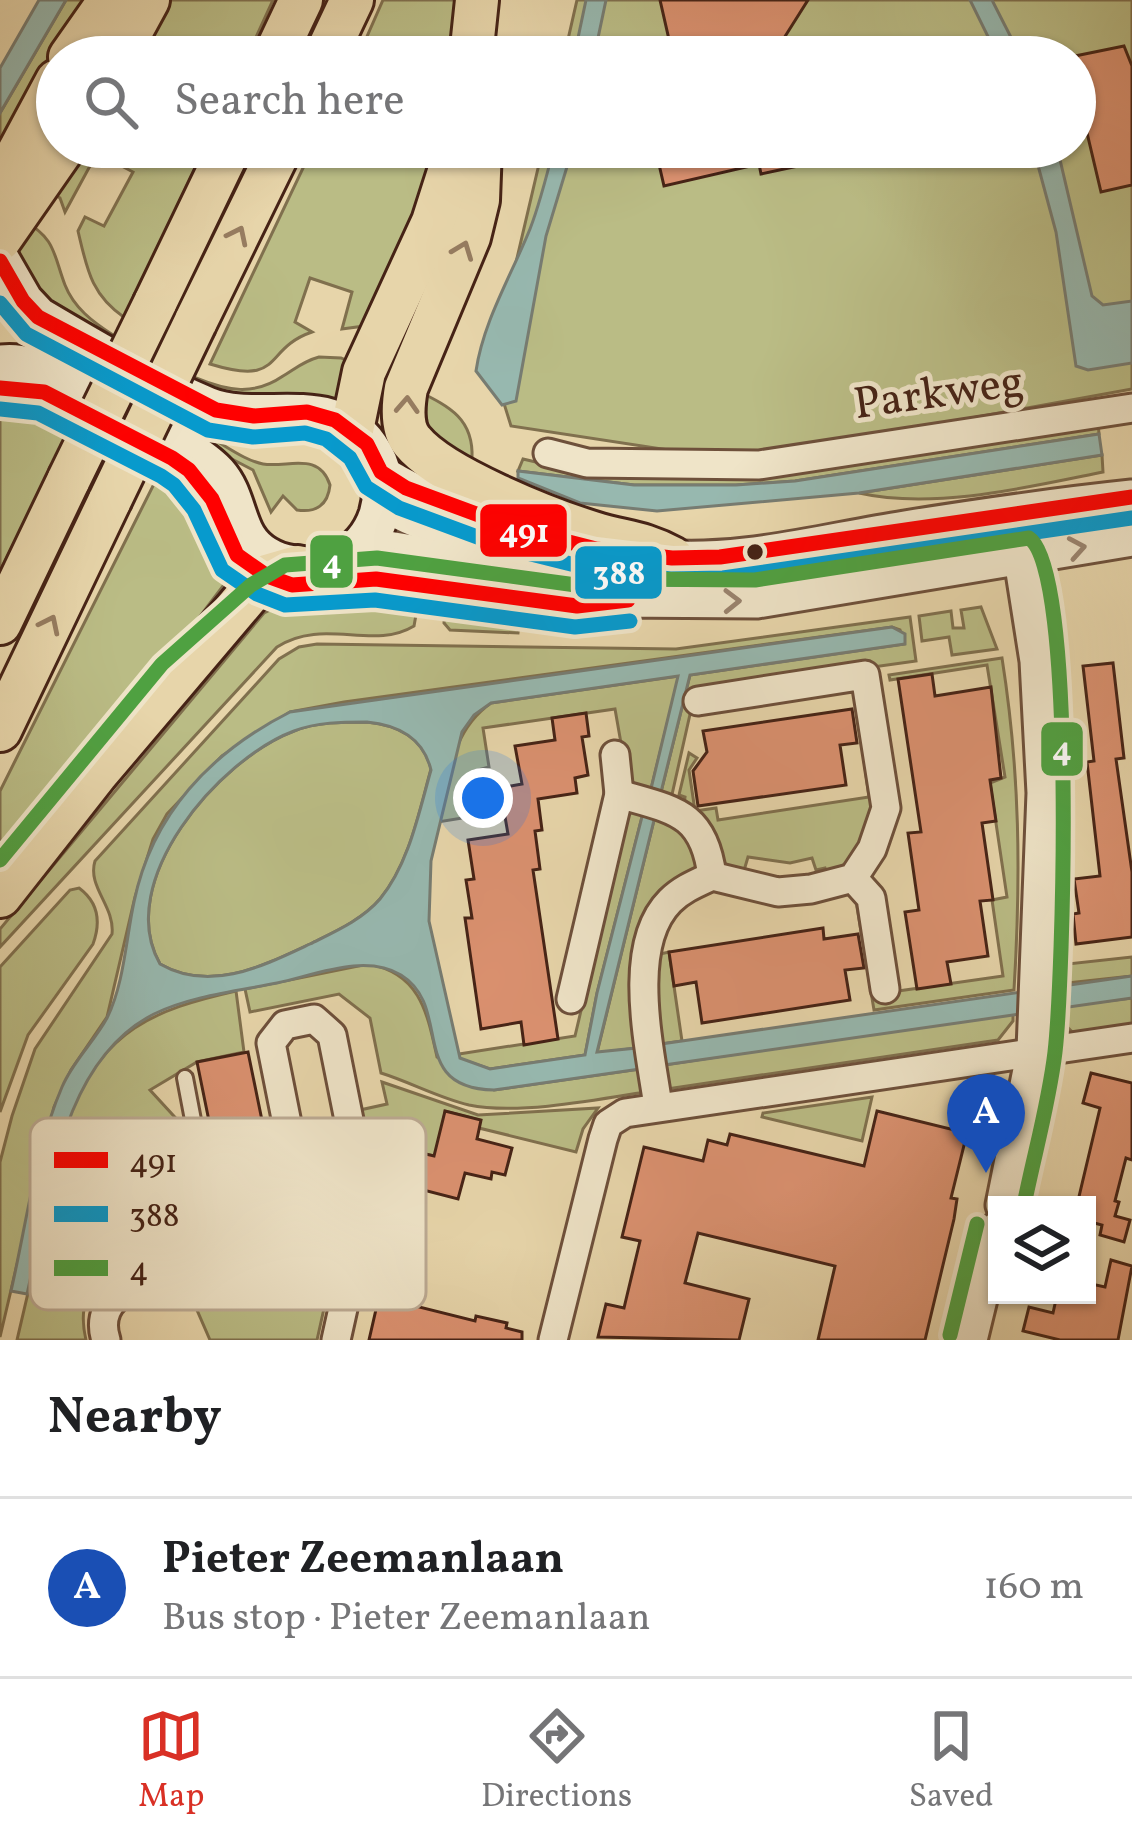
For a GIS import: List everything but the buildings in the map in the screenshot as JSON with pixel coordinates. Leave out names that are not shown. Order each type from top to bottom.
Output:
[{"type":"main road","points":[[85,36],[110,0]]},
{"type":"main road","points":[[128,36],[148,0]]},
{"type":"main road","points":[[284,36],[302,0]]},
{"type":"main road","points":[[335,36],[352,0]]},
{"type":"main road","points":[[473,36],[476,0]]},
{"type":"main road","points":[[0,187],[36,120]]},
{"type":"main road","points":[[0,239],[49,168]]},
{"type":"main road","points":[[0,623],[220,168]]},
{"type":"main road","points":[[0,730],[271,168]]},
{"type":"main road","points":[[352,430],[364,372],[433,222],[450,168]]},
{"type":"main road","points":[[480,168],[470,237],[406,388],[402,406],[409,438],[435,462],[518,505],[596,534],[643,542],[672,558]]},
{"type":"main road","points":[[0,261],[56,363]]},
{"type":"main road","points":[[0,302],[56,363],[187,432],[306,432],[329,438],[351,453],[376,491]]},
{"type":"main road","points":[[0,388],[56,363]]},
{"type":"main road","points":[[0,365],[56,363],[187,432],[241,416],[322,415],[368,444],[376,491],[364,544],[336,562],[274,570],[220,600],[178,678],[39,842],[0,896]]},
{"type":"main road","points":[[187,432],[202,484],[229,542],[274,570]]},
{"type":"main road","points":[[274,570],[285,546],[323,544],[338,538],[376,491]]},
{"type":"street","name":"Parkweg","points":[[548,453],[587,463],[759,465],[1132,409]]},
{"type":"street","points":[[376,491],[406,488],[514,528],[596,549],[672,558],[787,550],[1132,497]]},
{"type":"street","points":[[1005,1196],[1035,1038],[1044,793],[1037,661],[1012,513]]},
{"type":"street","points":[[274,570],[577,606],[615,600],[757,601],[1132,539]]},
{"type":"street","points":[[364,544],[615,600]]},
{"type":"street","points":[[658,1106],[644,995],[650,946],[661,913],[672,898],[712,876],[778,892],[853,878],[872,849],[886,808],[865,675],[698,701]]},
{"type":"street","points":[[571,999],[619,794],[615,755]]},
{"type":"street","points":[[619,794],[672,810],[698,827],[709,851],[712,876]]},
{"type":"street","points":[[853,878],[871,898],[885,989]]},
{"type":"street","points":[[286,1118],[271,1042],[285,1025],[314,1019],[332,1035],[349,1118]]},
{"type":"street","points":[[553,1340],[608,1124],[626,1113],[1035,1038],[1132,1038]]},
{"type":"street","points":[[970,1340],[988,1266]]},
{"type":"street","points":[[106,1340],[107,1310]]},
{"type":"street","points":[[336,1340],[343,1310]]},
{"type":"lane","points":[[185,1078],[193,1118]]},
{"type":"green space","points":[[66,0],[100,0],[78,36],[45,36]]},
{"type":"green space","points":[[166,0],[273,0],[257,36],[145,36]]},
{"type":"green space","points":[[383,0],[460,0],[457,36],[367,36]]},
{"type":"green space","points":[[577,0],[1132,0],[1132,389],[817,446],[701,455],[511,426],[492,365],[538,168],[1096,168],[1096,36],[569,36]]},
{"type":"green space","points":[[36,51],[36,104],[0,162],[0,113]]},
{"type":"green space","points":[[66,168],[89,168],[65,212],[60,198],[51,192]]},
{"type":"green space","points":[[125,168],[195,168],[125,318],[98,290],[78,231],[85,217],[104,226],[133,172]]},
{"type":"green space","points":[[303,168],[438,168],[433,194],[364,326],[342,329],[352,292],[310,278],[295,322],[312,332],[296,339],[262,368],[234,370],[210,364]]},
{"type":"green space","points":[[23,220],[48,240],[73,301],[113,335],[109,346],[49,312],[3,247]]},
{"type":"green space","points":[[319,357],[357,365],[339,404],[254,402],[192,386],[196,378],[230,388],[262,387]]},
{"type":"green space","points":[[418,391],[458,416],[469,434],[472,459],[427,438]]},
{"type":"green space","points":[[26,397],[77,418],[0,571],[0,398]]},
{"type":"green space","points":[[1098,422],[1099,434],[795,481],[634,485],[518,471],[523,459],[594,472],[738,477],[883,460]]},
{"type":"green space","points":[[211,438],[256,462],[311,464],[325,474],[330,485],[327,498],[315,509],[304,511],[283,496],[271,512],[253,470],[207,446]]},
{"type":"green space","points":[[1102,455],[1103,472],[1013,490],[918,499],[859,493]]},
{"type":"green space","points":[[164,464],[189,490],[236,569],[185,636],[0,851],[0,791]]},
{"type":"green space","points":[[367,589],[419,598],[414,626],[382,636],[312,635],[277,647],[0,947],[0,929],[264,613],[301,595]]},
{"type":"green space","points":[[445,606],[489,612],[519,624],[518,633],[450,630],[444,623]]},
{"type":"green space","points":[[981,607],[997,649],[952,655],[949,637],[922,641],[919,616],[951,611],[953,628],[964,628],[961,610]]},
{"type":"green space","points":[[910,617],[916,661],[695,692],[671,799],[660,796],[690,675],[904,644],[900,630],[892,627],[290,712],[222,756],[167,814],[153,839],[107,1017],[71,1070],[51,1118],[30,1118],[30,1209],[0,1337],[0,1162],[35,1049],[112,934],[95,879],[95,861],[279,659],[299,647],[317,644],[676,649]]},
{"type":"green space","points":[[1002,658],[1017,824],[1014,990],[874,1010],[855,895],[877,994],[1003,976],[992,900],[1007,897],[990,783],[1005,777],[987,665],[890,680],[889,675]]},
{"type":"green space","points":[[679,676],[650,793],[628,783],[615,709],[483,728],[489,767],[474,771],[481,815],[438,822],[460,741],[491,703]]},
{"type":"green space","points":[[854,687],[873,791],[864,840],[850,860],[827,874],[825,868],[816,870],[812,858],[790,863],[748,857],[743,874],[728,870],[684,805],[685,797],[679,795],[689,753],[697,758],[689,770],[695,811],[716,808],[718,820],[869,797]]},
{"type":"green space","points":[[367,722],[408,735],[422,749],[431,769],[406,854],[380,899],[338,930],[255,968],[198,976],[160,964],[149,932],[151,897],[162,862],[206,795],[265,746],[294,731],[321,724]]},
{"type":"green space","points":[[632,808],[644,809],[585,1055],[490,1069],[460,1059],[459,1054],[575,1036],[623,833],[620,819]]},
{"type":"green space","points":[[656,812],[692,832],[697,867],[663,893],[637,1048],[597,1053]]},
{"type":"green space","points":[[79,888],[96,913],[93,944],[28,1035],[0,1112],[0,967],[70,890]]},
{"type":"green space","points":[[669,952],[682,1041],[661,1044],[656,987],[660,954]]},
{"type":"green space","points":[[1132,957],[1132,976],[1058,984],[1058,965]]},
{"type":"green space","points":[[368,964],[399,976],[410,986],[424,1010],[437,1057],[494,1090],[640,1069],[645,1092],[533,1107],[469,1105],[381,1073],[370,1018],[339,994],[250,1012],[245,989]]},
{"type":"green space","points":[[236,991],[244,1052],[197,1062],[150,1090],[176,1118],[69,1118],[84,1085],[116,1043],[180,1006]]},
{"type":"green space","points":[[1132,998],[1132,1027],[1075,1035],[1057,1016],[1057,1007]]},
{"type":"green space","points":[[1013,1012],[1013,1021],[998,1040],[667,1089],[664,1065]]},
{"type":"green space","points":[[382,1082],[478,1115],[598,1108],[583,1129],[576,1152],[479,1128],[480,1120],[445,1111],[439,1157],[426,1154],[426,1118],[362,1118],[360,1110],[387,1104]]},
{"type":"green space","points":[[872,1097],[862,1141],[762,1117],[763,1113]]},
{"type":"green space","points":[[30,1284],[30,1310],[84,1310],[86,1340],[17,1340]]},
{"type":"green space","points":[[197,1310],[324,1310],[317,1340],[210,1340]]},
{"type":"water","points":[[39,0],[66,0],[45,36],[36,36],[36,51],[0,113],[0,68]]},
{"type":"water","points":[[586,0],[606,0],[598,36],[578,36]]},
{"type":"water","points":[[970,0],[992,0],[1010,36],[988,36]]},
{"type":"water","points":[[548,168],[567,168],[546,236],[516,401],[502,405],[476,371],[491,317],[534,219]]},
{"type":"water","points":[[1039,168],[1062,168],[1092,296],[1103,305],[1132,301],[1132,363],[1088,370],[1076,366],[1056,232]]},
{"type":"water","points":[[1099,434],[1102,455],[859,493],[657,511],[580,503],[518,478],[518,471],[634,485],[795,481]]},
{"type":"water","points":[[892,627],[905,634],[905,644],[690,675],[660,796],[650,793],[678,676],[491,703],[462,732],[431,861],[429,921],[460,1058],[490,1069],[585,1055],[644,809],[656,812],[597,1052],[637,1048],[640,1069],[494,1090],[467,1086],[450,1076],[440,1061],[417,989],[387,969],[356,966],[199,998],[154,1014],[122,1036],[97,1065],[70,1118],[51,1118],[67,1078],[113,1005],[134,902],[155,841],[189,789],[261,728],[290,712]],"holes":[[[367,722],[399,730],[422,749],[431,770],[406,854],[380,899],[338,930],[255,968],[198,976],[160,964],[149,932],[151,897],[162,862],[206,795],[265,746],[294,731]]]},
{"type":"water","points":[[1132,976],[1132,998],[664,1065],[661,1044]]},
{"type":"water","points":[[30,1200],[30,1280],[27,1294],[11,1291]]},
{"type":"transit line","name":"491","points":[[0,261],[38,317],[216,410],[254,416],[307,412],[335,420],[367,444],[381,472],[406,488],[514,528],[596,549],[672,558],[720,557],[1132,497]]},
{"type":"transit line","name":"388","points":[[0,303],[26,334],[208,430],[253,437],[305,433],[326,439],[350,458],[366,487],[399,508],[507,548],[591,569],[670,579],[723,578],[1132,518]]},
{"type":"transit line","name":"491","points":[[0,388],[44,392],[172,458],[189,470],[212,499],[237,555],[267,576],[292,585],[376,579],[577,606],[628,600]]},
{"type":"transit line","name":"388","points":[[0,409],[38,413],[161,476],[194,510],[222,570],[257,594],[285,605],[375,600],[575,627],[630,621]]},
{"type":"transit line","name":"4","points":[[0,860],[162,664],[251,585],[285,565],[377,558],[576,585],[615,579],[755,580],[1029,538],[1044,566],[1054,621],[1063,867],[1055,1052],[1026,1196]]},
{"type":"transit line","name":"4","points":[[950,1335],[977,1224]]},
{"type":"place","name":"Pieter Zeemanlaan","points":[[986,1173]]}]
